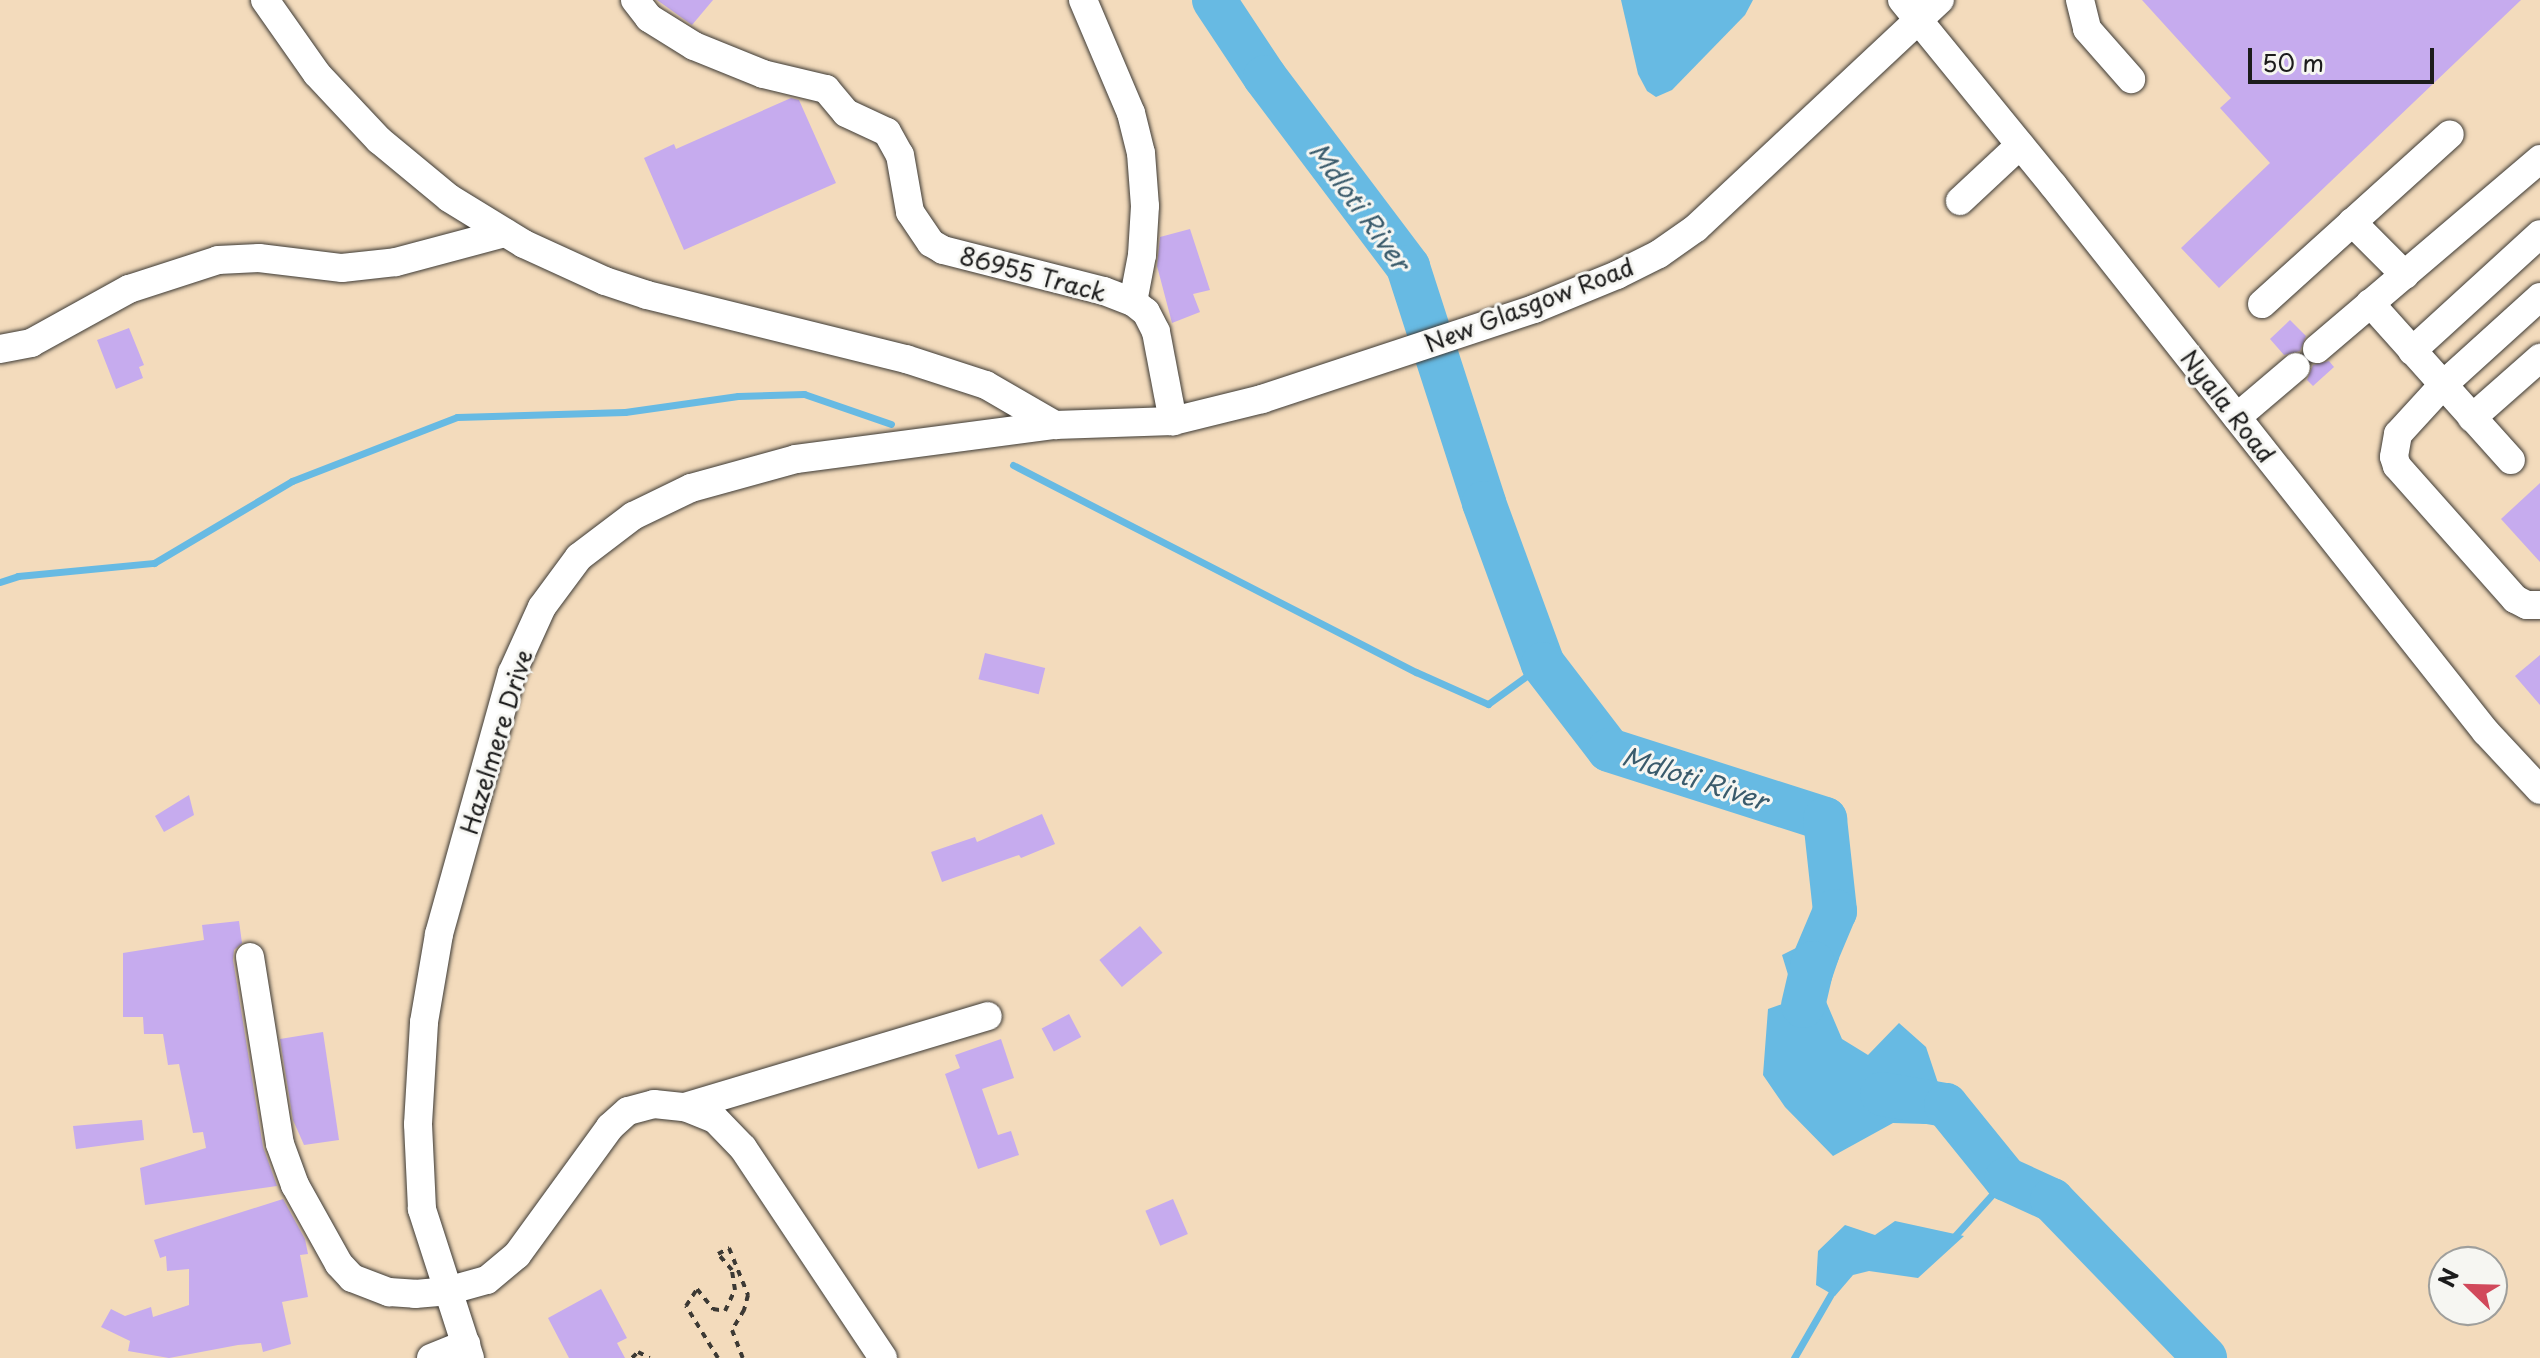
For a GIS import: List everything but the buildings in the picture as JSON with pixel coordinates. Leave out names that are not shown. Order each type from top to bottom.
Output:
[{"type":"street","points":[[265,0],[317,74],[379,140],[449,198],[505,233],[564,264],[647,295],[906,359],[986,385],[1055,425]]},
{"type":"street","name":"86955 Track","points":[[635,0],[649,18],[694,46],[763,74],[826,89],[846,113],[887,132],[900,155],[910,212],[931,243],[943,250],[1133,302],[1146,312],[1156,332],[1173,421]]},
{"type":"street","points":[[1083,0],[1131,113],[1141,153],[1145,206],[1142,255],[1133,302]]},
{"type":"street","name":"New Glasgow Road","points":[[1173,421],[1262,399],[1534,309],[1659,254],[1696,228],[1910,10],[1940,0]]},
{"type":"street","points":[[2080,0],[2087,29],[2131,79]]},
{"type":"street","name":"Nyala Road","points":[[1910,10],[2486,732],[2540,790]]},
{"type":"street","points":[[2262,304],[2450,134]]},
{"type":"street","points":[[1960,201],[2020,145]]},
{"type":"street","points":[[2237,417],[2540,159]]},
{"type":"street","points":[[2352,222],[2405,275]]},
{"type":"street","points":[[0,349],[31,343],[129,289],[218,260],[259,258],[342,268],[396,262],[505,233]]},
{"type":"street","points":[[2412,351],[2540,234]]},
{"type":"street","points":[[2540,297],[2442,386],[2398,434],[2394,457],[2397,466],[2515,599],[2527,605],[2540,605]]},
{"type":"street","points":[[2370,303],[2511,460]]},
{"type":"street","points":[[2472,418],[2540,358]]},
{"type":"street","name":"Hazelmere Drive","points":[[468,1351],[422,1209],[418,1124],[424,1022],[439,934],[512,673],[542,607],[579,557],[633,516],[691,488],[796,459],[1055,425],[1173,421]]},
{"type":"street","points":[[250,957],[280,1144],[295,1185],[339,1264],[352,1278],[389,1292],[447,1291],[487,1280],[517,1255],[610,1127],[628,1111],[654,1104],[685,1107],[715,1119],[743,1148],[883,1358]]},
{"type":"street","points":[[685,1107],[988,1016]]},
{"type":"street","points":[[431,1358],[468,1351]]},
{"type":"path","points":[[718,1358],[686,1306],[697,1289],[713,1309],[725,1311],[735,1290],[732,1270],[718,1254],[729,1248],[748,1295],[744,1310],[732,1330],[743,1358]]},
{"type":"path","points":[[632,1358],[638,1352],[650,1358]]},
{"type":"water","points":[[1621,0],[1753,0],[1745,15],[1672,90],[1656,97],[1647,91],[1638,74]]},
{"type":"water","points":[[1804,944],[1839,958],[1825,999],[1842,1039],[1868,1055],[1899,1023],[1926,1047],[1944,1101],[1926,1124],[1893,1123],[1833,1156],[1785,1107],[1763,1075],[1768,1009],[1788,1002],[1793,991],[1782,955]]},
{"type":"water","points":[[1895,1221],[1964,1236],[1918,1278],[1869,1271],[1853,1275],[1835,1296],[1816,1285],[1818,1251],[1845,1225],[1875,1235]]},
{"type":"waterway","name":"Mdloti River","points":[[1214,0],[1265,77],[1408,267],[1484,503],[1543,664],[1609,750],[1825,819],[1835,911],[1813,963],[1803,1006]]},
{"type":"waterway","points":[[0,582],[18,576],[154,563],[292,481],[457,417],[625,412],[738,396],[804,394],[891,424]]},
{"type":"waterway","points":[[1013,465],[1416,672],[1488,704],[1543,664]]},
{"type":"waterway","name":"Mdloti River","points":[[1882,1094],[1946,1105],[2006,1179],[2052,1200],[2205,1358]]},
{"type":"waterway","points":[[1952,1239],[2006,1179]]},
{"type":"waterway","points":[[1794,1358],[1835,1287]]}]
